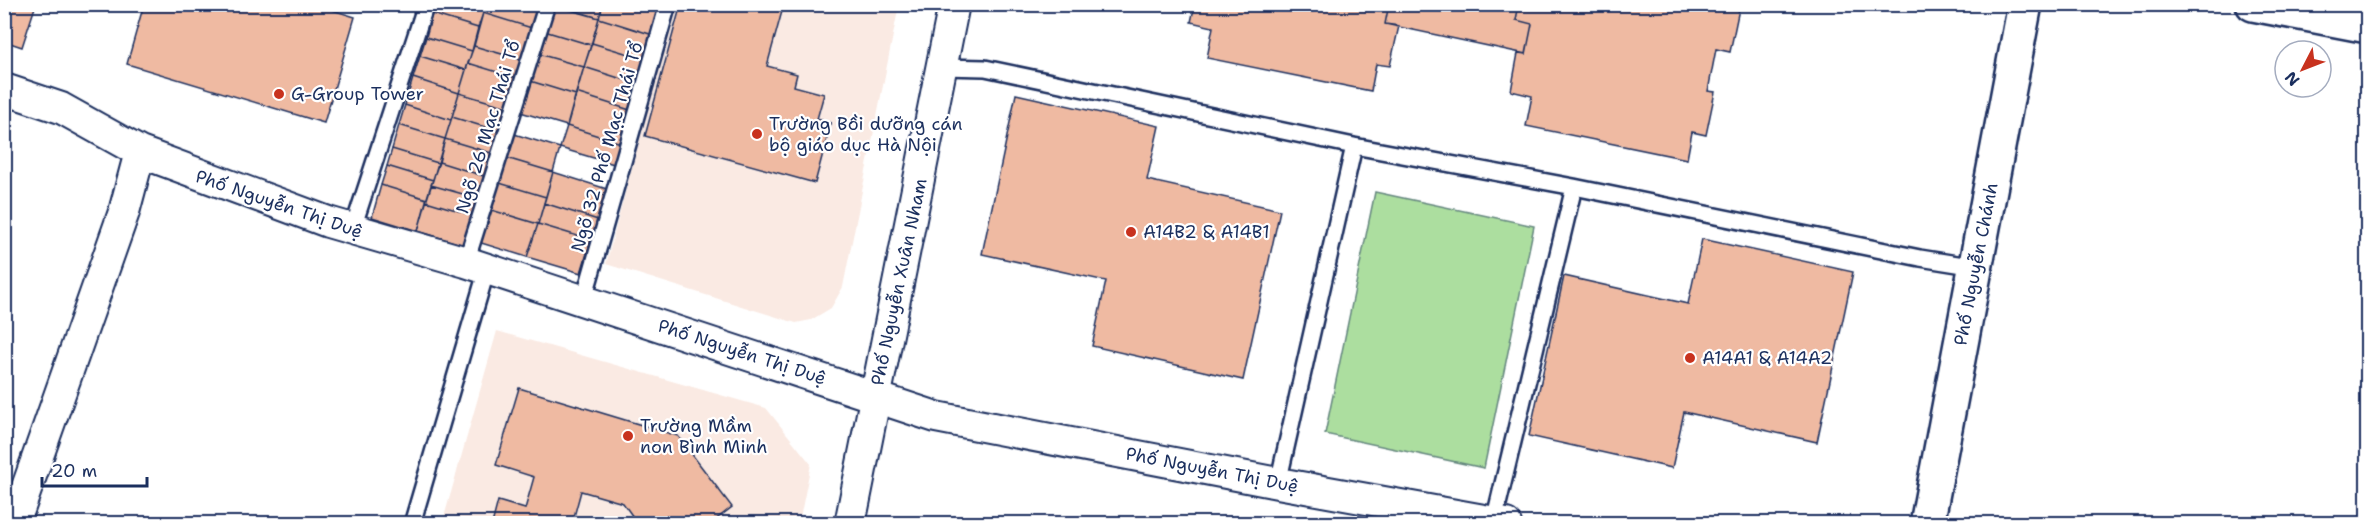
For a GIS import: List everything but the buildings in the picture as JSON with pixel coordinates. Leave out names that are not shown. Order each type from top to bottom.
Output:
[{"type":"street","name":"Phố Nguyễn Xuân Nham","points":[[850,524],[954,4]]},
{"type":"street","name":"Phố Nguyễn Chánh","points":[[1928,524],[2025,4]]},
{"type":"street","points":[[2253,4],[2367,26]]},
{"type":"street","name":"Phố Nguyễn Thị Duệ","points":[[4,89],[61,108],[141,152],[352,231],[476,265],[581,298],[936,417],[1278,483],[1500,522]]},
{"type":"street","points":[[14,524],[124,212],[141,152]]},
{"type":"lane","points":[[352,231],[426,4]]},
{"type":"lane","name":"Ngõ 26 Mạc Thái Tổ","points":[[412,524],[476,265],[547,4]]},
{"type":"lane","name":"Ngõ 32 Phố Mạc Thái Tổ","points":[[581,298],[587,288],[668,4]]},
{"type":"lane","points":[[942,67],[985,68],[1354,146],[1574,187],[1920,258],[1976,267]]},
{"type":"lane","points":[[1278,483],[1354,146]]},
{"type":"lane","points":[[1500,522],[1574,187]]},
{"type":"shaded area","name":"Trường Bồi dưỡng cán bộ giáo dục Hà Nội","points":[[675,5],[899,5],[843,287],[831,308],[811,320],[796,323],[606,264]]},
{"type":"shaded area","name":"Trường Mầm non Bình Minh","points":[[497,331],[766,408],[811,464],[799,523],[442,524]]},
{"type":"green space","points":[[1375,192],[1534,226],[1484,468],[1325,434]]},
{"type":"place","name":"G-Group Tower","points":[[279,94]]},
{"type":"place","name":"Trường Bồi dưỡng cán bộ giáo dục Hà Nội","points":[[757,134]]},
{"type":"place","name":"A14B2 & A14B1","points":[[1131,232]]},
{"type":"place","name":"A14A1 & A14A2","points":[[1690,358]]},
{"type":"place","name":"Trường Mầm non Bình Minh","points":[[628,436]]}]
